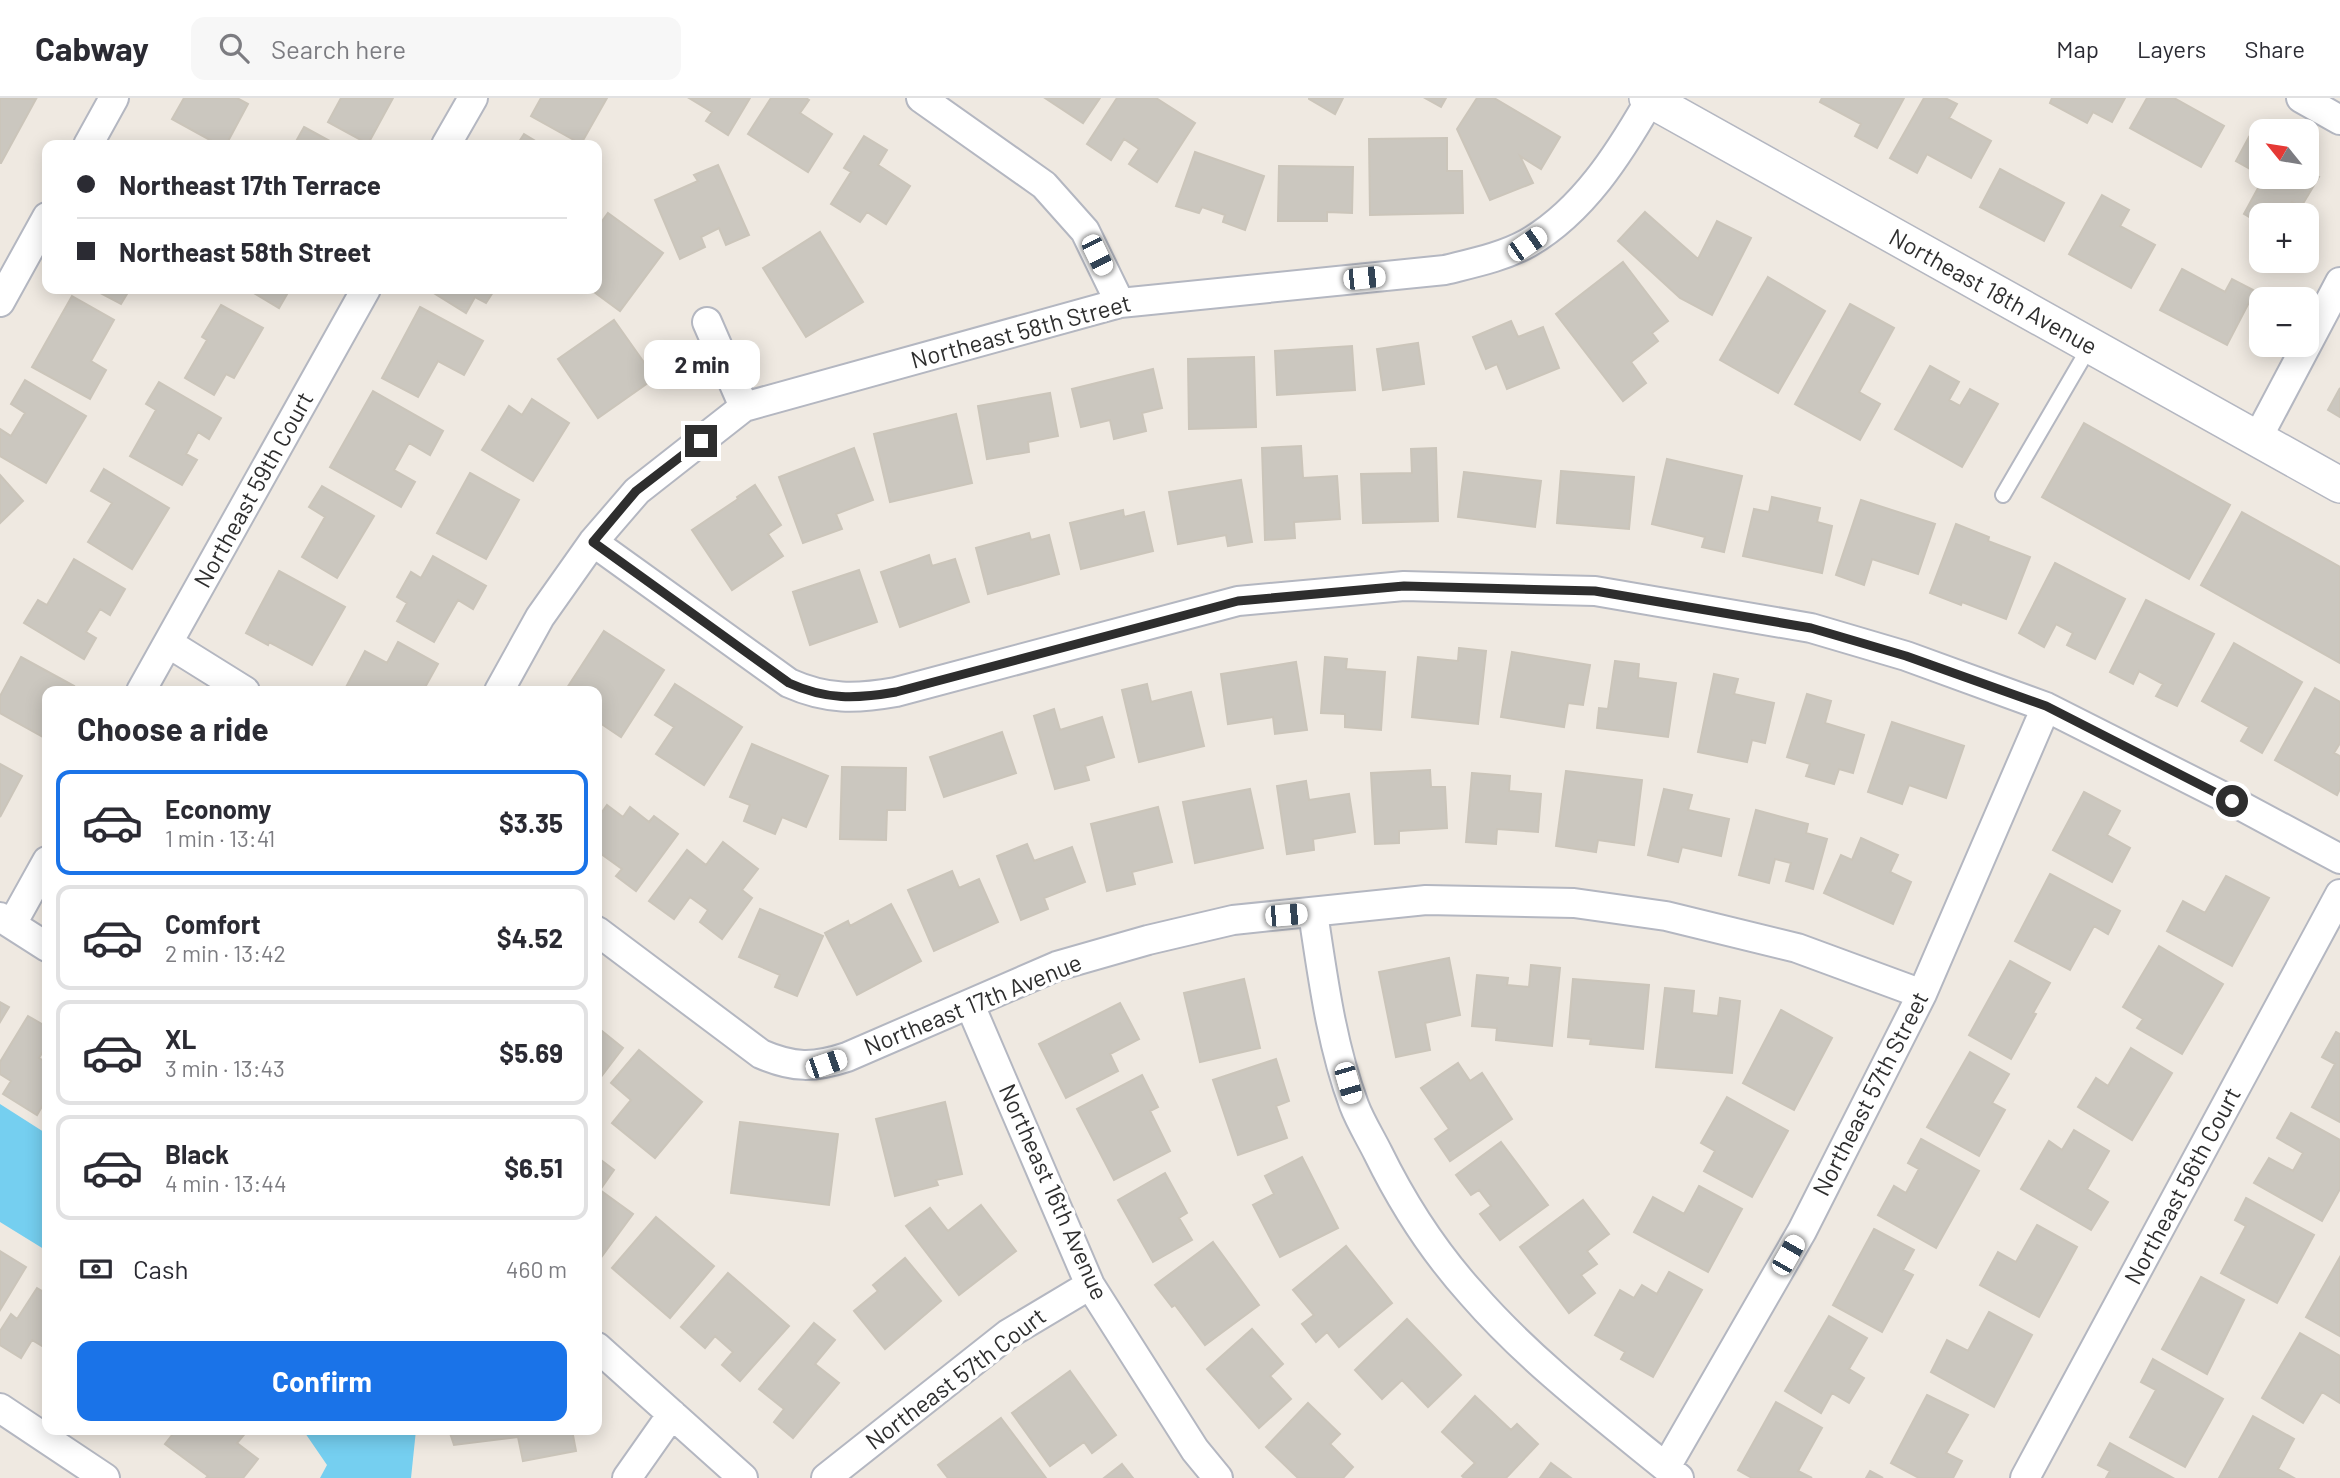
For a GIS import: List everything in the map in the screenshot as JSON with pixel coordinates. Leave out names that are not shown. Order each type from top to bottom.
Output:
[{"type":"street","points":[[91,140],[114,98]]},
{"type":"street","points":[[449,140],[473,98]]},
{"type":"street","points":[[921,98],[1044,185],[1085,231],[1120,303]]},
{"type":"street","points":[[2301,98],[2340,120]]},
{"type":"street","name":"Northeast 58th Street","points":[[502,686],[540,617],[593,542],[636,491],[744,407],[1120,303],[1445,270],[1489,259],[1527,244],[1565,218],[1629,138],[1649,99]]},
{"type":"street","name":"Northeast 18th Avenue","points":[[1649,99],[2340,485]]},
{"type":"street","points":[[0,302],[42,226]]},
{"type":"street","points":[[2257,439],[2340,282]]},
{"type":"street","name":"Northeast 59th Court","points":[[144,686],[363,294]]},
{"type":"street","points":[[707,322],[744,407]]},
{"type":"street","points":[[593,542],[789,683],[809,692],[833,697],[863,698],[896,692],[1238,601],[1404,586],[1595,591],[1811,628],[1906,656],[2046,706],[2340,859]]},
{"type":"street","points":[[168,643],[237,686]]},
{"type":"street","name":"Northeast 57th Street","points":[[1672,1473],[1802,1231],[1922,994],[2046,706]]},
{"type":"street","points":[[42,868],[6,921],[42,944]]},
{"type":"street","name":"Northeast 56th Court","points":[[2025,1478],[2340,894]]},
{"type":"street","name":"Northeast 17th Avenue","points":[[602,935],[761,1054],[782,1063],[809,1066],[826,1064],[1057,966],[1148,940],[1233,920],[1426,900],[1574,903],[1666,916],[1797,948],[1922,994]]},
{"type":"street","points":[[1313,913],[1328,1016],[1354,1106],[1401,1199],[1445,1262],[1492,1315],[1540,1362],[1672,1473]]},
{"type":"street","name":"Northeast 16th Avenue","points":[[970,1004],[1090,1285],[1195,1450],[1218,1478]]},
{"type":"street","name":"Northeast 57th Court","points":[[826,1478],[1008,1335],[1090,1285]]},
{"type":"street","points":[[602,1351],[743,1478]]},
{"type":"street","points":[[0,1408],[105,1478]]},
{"type":"street","points":[[627,1478],[672,1414]]},
{"type":"lane","points":[[2003,495],[2090,346]]},
{"type":"water","points":[[0,1104],[42,1131],[42,1248],[0,1222]]},
{"type":"water","points":[[306,1435],[415,1435],[411,1478],[320,1478],[327,1465]]},
{"type":"building","points":[[0,98],[36,99],[1,163],[0,163]]},
{"type":"building","points":[[184,98],[237,98],[248,104],[229,140],[210,140],[172,119]]},
{"type":"building","points":[[341,98],[393,98],[370,140],[361,140],[328,122]]},
{"type":"building","points":[[541,98],[607,98],[583,140],[574,140],[531,116]]},
{"type":"building","points":[[689,98],[750,98],[728,135],[706,121],[712,112]]},
{"type":"building","points":[[771,98],[806,98],[809,100],[800,113],[832,134],[808,172],[748,134]]},
{"type":"building","points":[[1045,98],[1100,98],[1083,123]]},
{"type":"building","points":[[1117,98],[1156,98],[1195,123],[1157,182],[1129,164],[1139,149],[1124,139],[1111,160],[1087,144]]},
{"type":"building","points":[[1309,98],[1343,98],[1335,114]]},
{"type":"building","points":[[1425,98],[1446,98],[1441,107]]},
{"type":"building","points":[[1477,98],[1494,98],[1560,137],[1541,169],[1520,156],[1533,183],[1490,200],[1457,129]]},
{"type":"building","points":[[1822,98],[1904,98],[1877,148],[1855,136],[1861,124],[1820,102]]},
{"type":"building","points":[[1924,98],[1945,98],[1957,104],[1949,118],[1991,141],[1971,178],[1927,154],[1917,173],[1890,158]]},
{"type":"building","points":[[2052,98],[2125,98],[2112,122],[2093,112],[2087,123],[2050,103]]},
{"type":"building","points":[[2147,98],[2174,98],[2224,126],[2201,167],[2130,128]]},
{"type":"building","points":[[304,127],[328,140],[297,140]]},
{"type":"building","points":[[524,134],[534,140],[520,140]]},
{"type":"building","points":[[864,136],[887,150],[878,165],[910,186],[886,224],[867,212],[860,222],[831,204],[851,172],[844,168]]},
{"type":"building","points":[[2249,137],[2249,168],[2236,161]]},
{"type":"building","points":[[1447,138],[1447,171],[1462,171],[1463,213],[1370,215],[1369,139]]},
{"type":"building","points":[[1195,152],[1264,176],[1245,230],[1223,222],[1225,215],[1202,207],[1199,213],[1176,206]]},
{"type":"building","points":[[718,165],[749,235],[726,245],[719,228],[701,237],[705,247],[680,259],[655,200],[698,181],[694,175]]},
{"type":"building","points":[[1279,166],[1353,167],[1352,213],[1327,212],[1327,221],[1278,221]]},
{"type":"building","points":[[2000,169],[2064,203],[2044,241],[1980,207]]},
{"type":"building","points":[[2258,189],[2312,189],[2303,203],[2250,203]]},
{"type":"building","points":[[2102,195],[2129,210],[2120,226],[2155,245],[2131,288],[2069,254]]},
{"type":"building","points":[[1645,212],[1698,259],[1717,221],[1751,238],[1712,315],[1680,298],[1618,241]]},
{"type":"building","points":[[608,213],[663,253],[620,311],[597,294],[602,294],[602,221]]},
{"type":"building","points":[[820,232],[863,302],[806,337],[763,268]]},
{"type":"building","points":[[1623,262],[1668,321],[1652,333],[1658,341],[1631,362],[1646,383],[1623,401],[1556,314]]},
{"type":"building","points":[[2182,269],[2225,292],[2232,279],[2249,288],[2249,303],[2227,345],[2160,310]]},
{"type":"building","points":[[1768,277],[1825,311],[1778,393],[1720,360]]},
{"type":"building","points":[[102,294],[127,294],[121,304]]},
{"type":"building","points":[[255,294],[287,294],[279,308]]},
{"type":"building","points":[[435,294],[492,294],[486,303],[475,297],[466,313]]},
{"type":"building","points":[[72,296],[114,320],[91,361],[106,370],[90,399],[32,367]]},
{"type":"building","points":[[1850,304],[1894,328],[1859,392],[1880,404],[1860,440],[1795,404]]},
{"type":"building","points":[[221,305],[263,328],[234,378],[226,374],[214,395],[185,378],[207,340],[202,337]]},
{"type":"building","points":[[420,307],[483,341],[464,375],[438,361],[418,397],[382,378]]},
{"type":"building","points":[[614,320],[655,378],[598,418],[558,359]]},
{"type":"building","points":[[1511,321],[1518,337],[1543,327],[1559,368],[1507,389],[1497,364],[1486,369],[1473,337]]},
{"type":"building","points":[[1418,343],[1424,384],[1383,390],[1377,349]]},
{"type":"building","points":[[1352,346],[1355,390],[1277,395],[1275,351]]},
{"type":"building","points":[[1254,357],[1256,427],[1189,429],[1188,359]]},
{"type":"building","points":[[1930,366],[1959,382],[1949,400],[1960,406],[1970,389],[1998,404],[1962,467],[1895,429]]},
{"type":"building","points":[[1153,369],[1162,408],[1142,413],[1146,431],[1114,439],[1110,420],[1081,427],[1072,389]]},
{"type":"building","points":[[25,380],[86,416],[46,483],[0,456],[0,429],[11,436],[25,413],[11,404]]},
{"type":"building","points":[[159,382],[221,418],[209,439],[198,432],[186,454],[197,460],[182,485],[130,456],[156,410],[146,404]]},
{"type":"building","points":[[2340,388],[2340,417],[2328,410]]},
{"type":"building","points":[[373,391],[443,431],[430,455],[409,443],[394,470],[415,482],[401,507],[330,467]]},
{"type":"building","points":[[1050,393],[1058,436],[1028,442],[1029,452],[987,459],[978,406]]},
{"type":"building","points":[[532,399],[569,423],[533,481],[482,450],[509,406],[522,415]]},
{"type":"building","points":[[956,414],[972,483],[890,502],[874,434]]},
{"type":"building","points":[[2084,423],[2230,505],[2189,579],[2042,497]]},
{"type":"building","points":[[1301,446],[1303,478],[1337,476],[1340,519],[1294,522],[1295,538],[1265,540],[1262,448]]},
{"type":"building","points":[[854,448],[873,500],[836,514],[842,529],[803,543],[779,477]]},
{"type":"building","points":[[1436,448],[1438,521],[1363,523],[1361,474],[1412,473],[1411,449]]},
{"type":"building","points":[[1667,459],[1742,476],[1724,552],[1702,547],[1705,537],[1652,524]]},
{"type":"building","points":[[104,469],[169,508],[132,569],[88,542],[112,503],[91,491]]},
{"type":"building","points":[[1561,471],[1634,477],[1629,529],[1557,523]]},
{"type":"building","points":[[1464,472],[1541,481],[1535,527],[1458,517]]},
{"type":"building","points":[[470,473],[519,500],[486,559],[437,533]]},
{"type":"building","points":[[0,475],[23,501],[0,523]]},
{"type":"building","points":[[1241,480],[1252,542],[1228,546],[1226,535],[1178,544],[1169,492]]},
{"type":"building","points":[[755,485],[781,525],[768,534],[783,556],[732,590],[692,530]]},
{"type":"building","points":[[322,486],[374,516],[337,578],[302,557],[325,517],[309,507]]},
{"type":"building","points":[[1772,497],[1820,508],[1817,522],[1832,526],[1822,573],[1743,556],[1754,509],[1769,512]]},
{"type":"building","points":[[1861,500],[1935,524],[1918,574],[1872,559],[1864,585],[1836,575]]},
{"type":"building","points":[[1123,510],[1124,517],[1144,512],[1153,551],[1081,569],[1070,523]]},
{"type":"building","points":[[2242,512],[2340,567],[2340,663],[2201,585]]},
{"type":"building","points":[[1956,524],[1989,537],[1988,541],[2030,557],[2006,619],[1930,593]]},
{"type":"building","points":[[1029,533],[1031,540],[1049,535],[1059,574],[988,594],[976,548]]},
{"type":"building","points":[[929,555],[932,566],[955,559],[969,602],[900,627],[881,572]]},
{"type":"building","points":[[433,556],[486,586],[473,609],[458,600],[434,642],[397,621],[407,603],[397,597],[411,572],[421,578]]},
{"type":"building","points":[[74,559],[125,589],[110,615],[100,609],[86,632],[96,638],[84,659],[24,623],[38,600],[47,605]]},
{"type":"building","points":[[2055,563],[2125,599],[2095,659],[2067,645],[2073,633],[2056,624],[2044,647],[2019,633]]},
{"type":"building","points":[[859,570],[877,622],[810,645],[793,592]]},
{"type":"building","points":[[279,571],[345,607],[312,665],[246,633]]},
{"type":"building","points":[[2146,600],[2214,634],[2177,706],[2156,696],[2163,684],[2139,671],[2133,684],[2110,672]]},
{"type":"building","points":[[604,631],[664,670],[621,737],[602,724],[602,686],[568,686]]},
{"type":"building","points":[[398,642],[438,664],[426,686],[347,686],[365,651],[387,663]]},
{"type":"building","points":[[2234,643],[2302,682],[2262,753],[2241,741],[2249,727],[2202,701]]},
{"type":"building","points":[[1459,648],[1486,651],[1478,724],[1412,717],[1418,657],[1458,661]]},
{"type":"building","points":[[1512,652],[1590,665],[1583,705],[1568,703],[1564,727],[1501,717]]},
{"type":"building","points":[[21,657],[74,686],[42,686],[42,736],[0,713],[0,696]]},
{"type":"building","points":[[1325,657],[1347,659],[1346,669],[1385,672],[1381,730],[1345,727],[1345,714],[1321,713]]},
{"type":"building","points":[[1615,661],[1639,664],[1638,678],[1676,683],[1668,737],[1597,728],[1599,708],[1608,709]]},
{"type":"building","points":[[1296,662],[1307,730],[1275,734],[1273,717],[1228,724],[1221,674]]},
{"type":"building","points":[[1714,674],[1738,679],[1734,694],[1774,703],[1765,743],[1752,740],[1747,762],[1698,752]]},
{"type":"building","points":[[675,684],[742,727],[704,785],[656,754],[674,727],[655,715]]},
{"type":"building","points":[[1147,684],[1151,702],[1191,692],[1204,746],[1139,762],[1122,690]]},
{"type":"building","points":[[2315,688],[2340,702],[2340,743],[2334,753],[2340,756],[2340,789],[2337,795],[2275,760]]},
{"type":"building","points":[[1807,694],[1831,701],[1825,723],[1864,735],[1853,773],[1839,769],[1834,784],[1806,776],[1810,764],[1787,757]]},
{"type":"building","points":[[1054,709],[1060,730],[1102,717],[1114,757],[1085,766],[1089,780],[1055,789],[1034,716]]},
{"type":"building","points":[[1892,722],[1964,746],[1946,798],[1909,785],[1902,804],[1868,792]]},
{"type":"building","points":[[1002,732],[1016,773],[944,797],[930,757]]},
{"type":"building","points":[[752,744],[828,776],[806,827],[782,817],[775,834],[744,821],[750,805],[730,797]]},
{"type":"building","points":[[0,764],[22,776],[0,817]]},
{"type":"building","points":[[842,767],[906,768],[905,810],[887,810],[886,840],[840,839]]},
{"type":"building","points":[[1430,770],[1431,787],[1445,787],[1447,828],[1399,831],[1399,843],[1375,844],[1371,773]]},
{"type":"building","points":[[1566,771],[1642,780],[1634,845],[1598,840],[1596,852],[1556,846]]},
{"type":"building","points":[[1472,773],[1510,776],[1509,791],[1541,794],[1538,832],[1497,829],[1496,844],[1466,842]]},
{"type":"building","points":[[1306,781],[1309,800],[1349,794],[1355,832],[1313,839],[1314,850],[1287,854],[1277,786]]},
{"type":"building","points":[[1250,789],[1263,848],[1195,863],[1183,802]]},
{"type":"building","points":[[1664,789],[1692,795],[1688,810],[1729,819],[1721,856],[1682,847],[1678,862],[1648,855]]},
{"type":"building","points":[[2084,792],[2120,811],[2107,835],[2130,848],[2112,882],[2053,850]]},
{"type":"building","points":[[607,805],[623,817],[630,807],[649,822],[654,816],[678,834],[636,891],[616,876],[622,869],[602,855],[602,812]]},
{"type":"building","points":[[1158,807],[1172,862],[1132,872],[1135,884],[1107,891],[1091,824]]},
{"type":"building","points":[[1756,810],[1808,824],[1806,833],[1827,839],[1813,889],[1786,881],[1791,863],[1775,859],[1769,883],[1739,875]]},
{"type":"building","points":[[1861,838],[1898,855],[1890,872],[1911,882],[1893,924],[1824,893],[1841,855],[1852,860]]},
{"type":"building","points":[[723,842],[758,869],[742,890],[752,898],[722,939],[700,922],[708,910],[690,897],[674,919],[649,901],[687,850],[706,865]]},
{"type":"building","points":[[1027,844],[1034,861],[1072,847],[1085,882],[1044,898],[1048,909],[1021,920],[997,856]]},
{"type":"building","points":[[952,871],[959,888],[979,879],[998,922],[934,951],[908,890]]},
{"type":"building","points":[[2050,874],[2120,911],[2108,934],[2094,926],[2070,970],[2015,941]]},
{"type":"building","points":[[2226,876],[2269,898],[2232,966],[2167,931],[2183,901],[2205,913]]},
{"type":"building","points":[[891,904],[921,961],[857,995],[825,933],[848,921],[850,926]]},
{"type":"building","points":[[760,909],[823,936],[797,996],[775,987],[780,975],[739,957]]},
{"type":"building","points":[[2159,946],[2223,984],[2182,1054],[2137,1028],[2143,1019],[2123,1007]]},
{"type":"building","points":[[1449,958],[1460,1015],[1425,1023],[1430,1050],[1396,1057],[1379,972]]},
{"type":"building","points":[[2010,961],[2050,983],[2011,1059],[1969,1035]]},
{"type":"building","points":[[1531,965],[1560,968],[1552,1046],[1496,1040],[1497,1028],[1472,1026],[1477,975],[1508,978],[1507,985],[1529,987]]},
{"type":"building","points":[[1244,979],[1260,1048],[1200,1062],[1184,993]]},
{"type":"building","points":[[1573,979],[1649,985],[1643,1049],[1590,1044],[1591,1039],[1568,1037]]},
{"type":"building","points":[[1665,988],[1694,991],[1692,1013],[1718,1016],[1720,998],[1740,1001],[1732,1073],[1656,1067]]},
{"type":"building","points":[[0,1002],[9,1007],[0,1022]]},
{"type":"building","points":[[1120,1003],[1139,1039],[1110,1054],[1118,1071],[1066,1098],[1039,1044]]},
{"type":"building","points":[[1781,1010],[1832,1038],[1794,1110],[1743,1083]]},
{"type":"building","points":[[28,1016],[42,1024],[42,1053],[39,1058],[42,1060],[42,1106],[37,1115],[3,1094],[11,1081],[0,1074],[0,1062]]},
{"type":"building","points":[[602,1031],[623,1048],[602,1075]]},
{"type":"building","points":[[2336,1032],[2340,1034],[2340,1122],[2312,1107],[2335,1064],[2322,1057]]},
{"type":"building","points":[[2131,1048],[2172,1073],[2132,1140],[2078,1107],[2096,1078],[2108,1086]]},
{"type":"building","points":[[639,1050],[702,1102],[655,1158],[612,1123],[631,1100],[611,1083]]},
{"type":"building","points":[[1970,1052],[2009,1074],[1992,1103],[2005,1110],[1979,1156],[1927,1127]]},
{"type":"building","points":[[1276,1059],[1289,1101],[1276,1106],[1287,1138],[1238,1155],[1213,1080]]},
{"type":"building","points":[[1458,1063],[1470,1081],[1482,1073],[1512,1119],[1450,1161],[1435,1139],[1449,1129],[1421,1088]]},
{"type":"building","points":[[1142,1075],[1158,1107],[1150,1111],[1170,1151],[1114,1180],[1077,1109]]},
{"type":"building","points":[[1727,1097],[1788,1131],[1752,1197],[1704,1171],[1715,1151],[1701,1143]]},
{"type":"building","points":[[945,1102],[962,1174],[936,1180],[938,1185],[895,1196],[876,1119]]},
{"type":"building","points":[[2291,1113],[2340,1140],[2340,1189],[2322,1221],[2254,1183],[2269,1158],[2293,1171],[2303,1153],[2277,1138]]},
{"type":"building","points":[[740,1122],[838,1134],[829,1205],[731,1193]]},
{"type":"building","points":[[2074,1130],[2109,1151],[2087,1189],[2108,1202],[2091,1230],[2021,1189],[2049,1141],[2062,1150]]},
{"type":"building","points":[[1921,1139],[1979,1171],[1936,1248],[1878,1215],[1894,1186],[1906,1193],[1919,1169],[1908,1163]]},
{"type":"building","points":[[1501,1142],[1548,1205],[1500,1240],[1480,1214],[1491,1206],[1479,1190],[1471,1195],[1456,1175]]},
{"type":"building","points":[[1302,1157],[1338,1228],[1280,1257],[1253,1205],[1274,1194],[1265,1176]]},
{"type":"building","points":[[602,1161],[614,1170],[602,1187]]},
{"type":"building","points":[[1165,1173],[1187,1213],[1179,1218],[1192,1240],[1153,1262],[1118,1200]]},
{"type":"building","points":[[1699,1186],[1742,1209],[1708,1272],[1634,1232],[1653,1197],[1684,1214]]},
{"type":"building","points":[[602,1191],[633,1214],[602,1256]]},
{"type":"building","points":[[2246,1198],[2314,1235],[2277,1303],[2221,1273],[2246,1226],[2235,1220]]},
{"type":"building","points":[[1583,1200],[1609,1234],[1587,1251],[1597,1264],[1581,1275],[1595,1293],[1569,1313],[1520,1247]]},
{"type":"building","points":[[981,1205],[1016,1251],[959,1295],[906,1226],[930,1208],[948,1231]]},
{"type":"building","points":[[656,1217],[714,1266],[670,1318],[612,1268]]},
{"type":"building","points":[[2037,1225],[2077,1247],[2039,1317],[1980,1285],[1998,1252],[2016,1262]]},
{"type":"building","points":[[1874,1229],[1914,1250],[1903,1270],[1913,1275],[1882,1332],[1833,1305]]},
{"type":"building","points":[[1213,1242],[1259,1305],[1205,1345],[1175,1305],[1172,1307],[1155,1285]]},
{"type":"building","points":[[1346,1246],[1392,1303],[1339,1347],[1327,1332],[1316,1342],[1302,1324],[1314,1315],[1293,1290]]},
{"type":"building","points":[[0,1251],[26,1267],[0,1310]]},
{"type":"building","points":[[2340,1257],[2340,1336],[2306,1317]]},
{"type":"building","points":[[905,1258],[941,1301],[885,1349],[854,1311],[878,1291],[873,1285]]},
{"type":"building","points":[[1669,1272],[1702,1290],[1653,1377],[1621,1359],[1625,1352],[1595,1335],[1620,1290],[1634,1298],[1642,1285],[1657,1294]]},
{"type":"building","points":[[728,1273],[789,1326],[740,1381],[722,1365],[733,1352],[715,1336],[705,1348],[681,1327]]},
{"type":"building","points":[[2201,1277],[2244,1300],[2207,1374],[2162,1349]]},
{"type":"building","points":[[37,1288],[42,1291],[42,1346],[32,1340],[21,1358],[0,1345],[0,1331],[11,1314],[17,1319]]},
{"type":"building","points":[[1989,1312],[2032,1335],[1994,1407],[1931,1372],[1947,1340],[1968,1351]]},
{"type":"building","points":[[1829,1316],[1867,1338],[1849,1369],[1864,1378],[1849,1403],[1832,1393],[1821,1413],[1785,1391]]},
{"type":"building","points":[[1407,1319],[1461,1375],[1428,1407],[1402,1380],[1382,1399],[1355,1370]]},
{"type":"building","points":[[814,1323],[835,1340],[815,1364],[839,1383],[793,1438],[774,1422],[784,1409],[759,1389]]},
{"type":"building","points":[[1252,1329],[1283,1364],[1270,1376],[1291,1399],[1259,1428],[1207,1369]]},
{"type":"building","points":[[2300,1333],[2340,1356],[2340,1403],[2322,1392],[2303,1423],[2262,1398]]},
{"type":"building","points":[[2153,1359],[2223,1399],[2185,1467],[2130,1437],[2156,1390],[2141,1382]]},
{"type":"building","points":[[1070,1371],[1116,1435],[1092,1453],[1084,1442],[1050,1466],[1012,1413]]},
{"type":"building","points":[[1927,1395],[1968,1415],[1946,1453],[1962,1461],[1953,1478],[1919,1478],[1891,1463]]},
{"type":"building","points":[[1475,1396],[1511,1430],[1517,1424],[1538,1444],[1506,1478],[1464,1478],[1462,1476],[1475,1463],[1442,1432]]},
{"type":"building","points":[[1776,1402],[1822,1428],[1798,1471],[1812,1478],[1752,1478],[1738,1470]]},
{"type":"building","points":[[1308,1403],[1340,1434],[1330,1444],[1353,1467],[1343,1478],[1298,1478],[1266,1447]]},
{"type":"building","points":[[2253,1416],[2294,1439],[2278,1469],[2294,1478],[2219,1478]]},
{"type":"building","points":[[1001,1418],[1046,1478],[948,1478],[938,1465]]},
{"type":"building","points":[[172,1435],[244,1435],[237,1443],[258,1459],[243,1478],[206,1478],[208,1476],[165,1444]]},
{"type":"building","points":[[451,1435],[573,1435],[576,1451],[523,1461],[518,1437],[454,1445]]},
{"type":"building","points":[[2110,1443],[2173,1478],[2106,1478],[2110,1471],[2098,1465]]},
{"type":"building","points":[[1551,1463],[1571,1478],[1540,1478]]},
{"type":"building","points":[[1122,1464],[1133,1478],[1104,1478]]},
{"type":"building","points":[[1870,1471],[1883,1478],[1866,1478]]},
{"type":"route","points":[[701,441],[636,491],[593,542],[789,683],[809,692],[833,697],[863,698],[896,692],[1238,601],[1404,586],[1595,591],[1811,628],[1906,656],[2046,706],[2232,801]]}]
